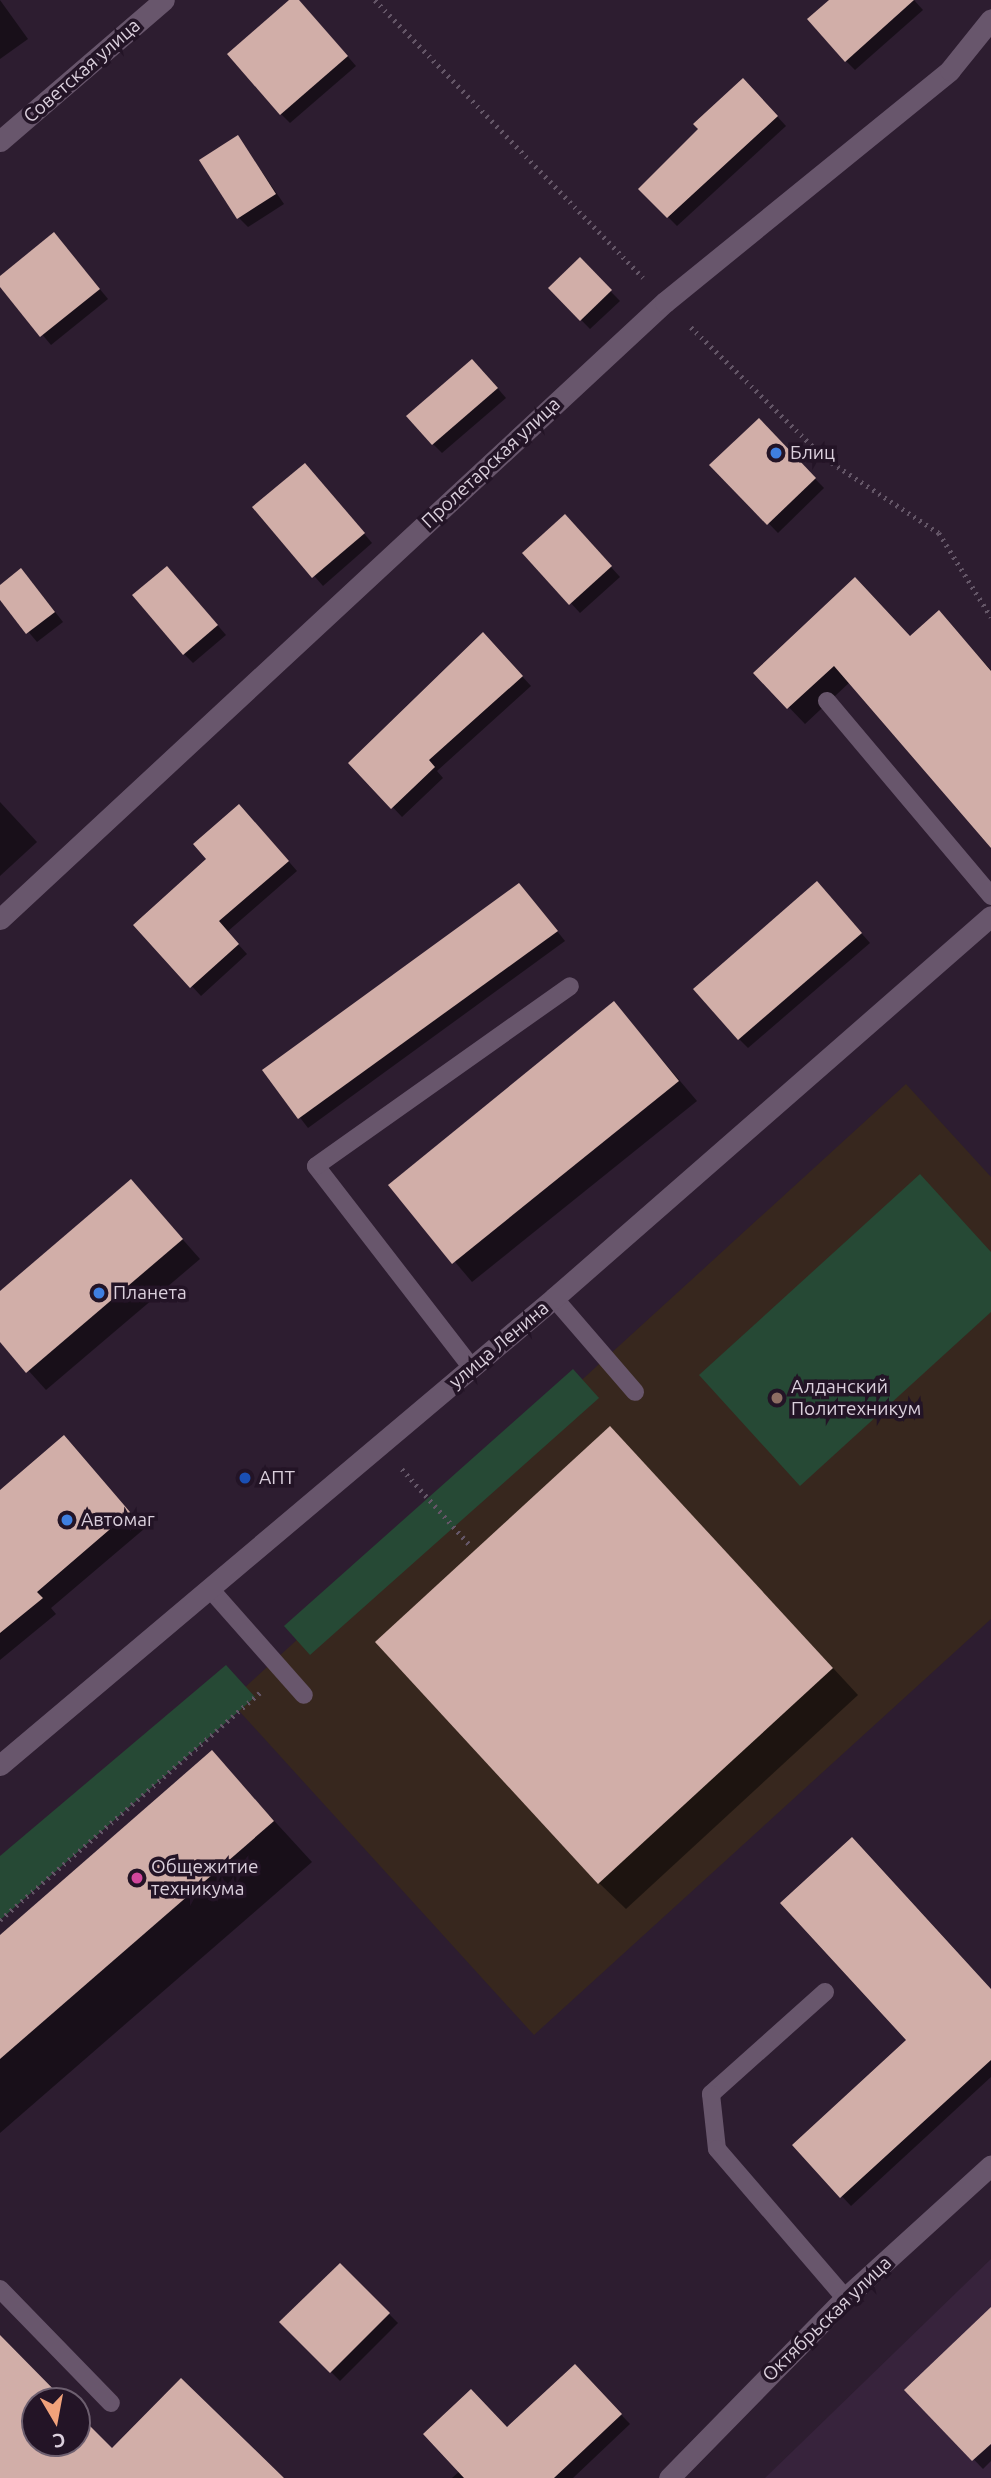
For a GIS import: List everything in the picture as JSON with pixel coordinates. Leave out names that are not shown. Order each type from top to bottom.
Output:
[{"type":"main road","name":"Советская улица","points":[[0,141],[164,0]]},
{"type":"main road","name":"Пролетарская улица","points":[[0,919],[665,302],[950,70],[991,19]]},
{"type":"main road","name":"улица Ленина","points":[[0,1765],[211,1590],[554,1298],[991,916]]},
{"type":"main road","name":"Октябрьская улица","points":[[669,2478],[845,2298],[991,2165]]},
{"type":"lane","points":[[827,701],[991,896]]},
{"type":"lane","points":[[472,1368],[316,1166],[570,986]]},
{"type":"lane","points":[[554,1298],[635,1392]]},
{"type":"lane","points":[[211,1590],[304,1695]]},
{"type":"lane","points":[[825,1992],[711,2094],[717,2148],[845,2298]]},
{"type":"lane","points":[[0,2289],[111,2403]]},
{"type":"path","points":[[381,1445],[469,1544]]},
{"type":"path","points":[[0,1920],[283,1673]]},
{"type":"shaded area","name":"Алданский Политехникум","points":[[906,1084],[991,1177],[991,1619],[534,2035],[230,1701]]},
{"type":"shaded area","points":[[991,2259],[991,2478],[765,2478]]},
{"type":"green space","points":[[920,1174],[991,1252],[991,1312],[800,1486],[699,1375]]},
{"type":"green space","points":[[573,1369],[599,1398],[310,1655],[284,1626]]},
{"type":"green space","points":[[226,1665],[255,1697],[0,1920],[0,1856]]},
{"type":"building","points":[[289,0],[299,0],[348,56],[280,115],[227,54]]},
{"type":"building","points":[[829,0],[914,0],[845,62],[807,19]]},
{"type":"building","points":[[743,78],[778,116],[667,218],[638,189],[698,129],[693,124]]},
{"type":"building","points":[[238,135],[276,194],[237,219],[199,160]]},
{"type":"building","points":[[54,232],[100,289],[40,337],[0,287],[0,276]]},
{"type":"building","points":[[580,257],[612,290],[580,321],[548,288]]},
{"type":"building","points":[[472,359],[498,388],[432,445],[406,416]]},
{"type":"building","points":[[759,418],[816,478],[767,525],[709,465]]},
{"type":"building","points":[[305,463],[365,533],[312,578],[252,507]]},
{"type":"building","points":[[565,514],[612,566],[569,605],[522,553]]},
{"type":"building","points":[[167,566],[218,625],[183,655],[132,595]]},
{"type":"building","points":[[21,568],[55,612],[26,634],[0,600],[0,585]]},
{"type":"building","points":[[855,577],[910,636],[939,610],[991,671],[991,848],[834,666],[787,709],[753,673]]},
{"type":"building","points":[[483,632],[523,676],[429,760],[435,767],[391,809],[348,763]]},
{"type":"building","points":[[239,804],[289,861],[219,921],[239,944],[190,988],[133,925],[206,859],[193,844]]},
{"type":"building","points":[[817,881],[862,933],[738,1040],[693,989]]},
{"type":"building","points":[[519,883],[558,931],[298,1119],[262,1070]]},
{"type":"building","points":[[614,1001],[679,1081],[452,1264],[388,1185]]},
{"type":"building","points":[[131,1179],[183,1239],[26,1373],[0,1342],[0,1291]]},
{"type":"building","points":[[610,1426],[833,1668],[598,1884],[375,1642]]},
{"type":"building","points":[[64,1435],[130,1512],[37,1592],[43,1598],[0,1633],[0,1490]]},
{"type":"building","name":"Общежитие техникума","points":[[212,1750],[274,1821],[0,2059],[0,1935]]},
{"type":"building","points":[[852,1837],[991,1989],[991,2060],[840,2198],[792,2145],[906,2040],[780,1903]]},
{"type":"building","points":[[340,2263],[390,2313],[330,2373],[279,2322]]},
{"type":"building","points":[[991,2307],[991,2444],[972,2461],[904,2390]]},
{"type":"building","points":[[0,2335],[51,2387],[21,2387],[21,2457],[91,2457],[91,2427],[112,2448],[181,2378],[284,2478],[0,2478]]},
{"type":"building","points":[[575,2364],[622,2414],[554,2478],[464,2478],[423,2434],[471,2389],[507,2427]]},
{"type":"place","name":"Блиц","points":[[776,453]]},
{"type":"place","name":"Планета","points":[[99,1293]]},
{"type":"place","name":"Алданский Политехникум","points":[[777,1398]]},
{"type":"place","name":"АПТ","points":[[245,1478]]},
{"type":"place","name":"Автомаг","points":[[67,1520]]},
{"type":"place","name":"Общежитие техникума","points":[[137,1878]]}]
